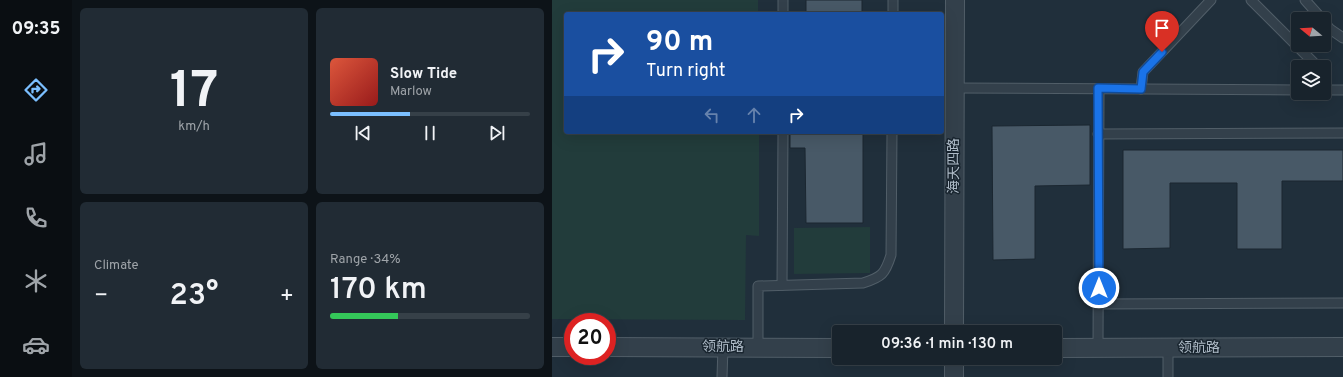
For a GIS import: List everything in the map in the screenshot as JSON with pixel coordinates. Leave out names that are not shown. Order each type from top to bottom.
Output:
[{"type":"street","name":"海天四路","points":[[954,325],[955,0]]},
{"type":"street","points":[[552,347],[564,347]]},
{"type":"street","name":"领航路","points":[[616,347],[832,348]]},
{"type":"street","name":"领航路","points":[[1062,348],[1343,347]]},
{"type":"street","points":[[954,365],[954,377]]},
{"type":"lane","points":[[783,0],[783,12]]},
{"type":"lane","points":[[893,0],[893,12]]},
{"type":"lane","points":[[1141,89],[1143,72],[1211,0]]},
{"type":"lane","points":[[1251,0],[1311,60]]},
{"type":"lane","points":[[1306,0],[1316,12]]},
{"type":"lane","points":[[1331,30],[1343,38]]},
{"type":"lane","points":[[955,88],[1291,90]]},
{"type":"lane","points":[[1098,88],[1098,348]]},
{"type":"lane","points":[[1331,90],[1343,90]]},
{"type":"lane","points":[[1098,134],[1343,133]]},
{"type":"lane","points":[[782,285],[783,134]]},
{"type":"lane","points":[[758,347],[758,286],[863,283],[876,279],[887,270],[891,255],[892,134]]},
{"type":"lane","points":[[1099,304],[1343,303]]},
{"type":"lane","points":[[722,347],[722,377]]},
{"type":"lane","points":[[1168,348],[1168,377]]},
{"type":"green space","points":[[552,0],[758,0],[758,12],[564,12],[564,134],[759,134],[759,236],[746,235],[745,320],[616,319],[616,313],[564,313],[564,319],[552,319]]},
{"type":"green space","points":[[870,227],[870,273],[794,274],[794,228]]},
{"type":"building","points":[[806,0],[862,0],[862,12],[806,12]]},
{"type":"building","points":[[1090,125],[1090,185],[1035,186],[1035,259],[993,260],[992,126]]},
{"type":"building","points":[[790,134],[863,134],[863,223],[806,223],[805,148],[790,148]]},
{"type":"building","points":[[1123,150],[1343,150],[1343,181],[1282,181],[1282,249],[1237,249],[1237,183],[1170,183],[1170,248],[1123,249]]},
{"type":"route","points":[[1099,288],[1098,88],[1141,89],[1143,72],[1162,52]]}]
